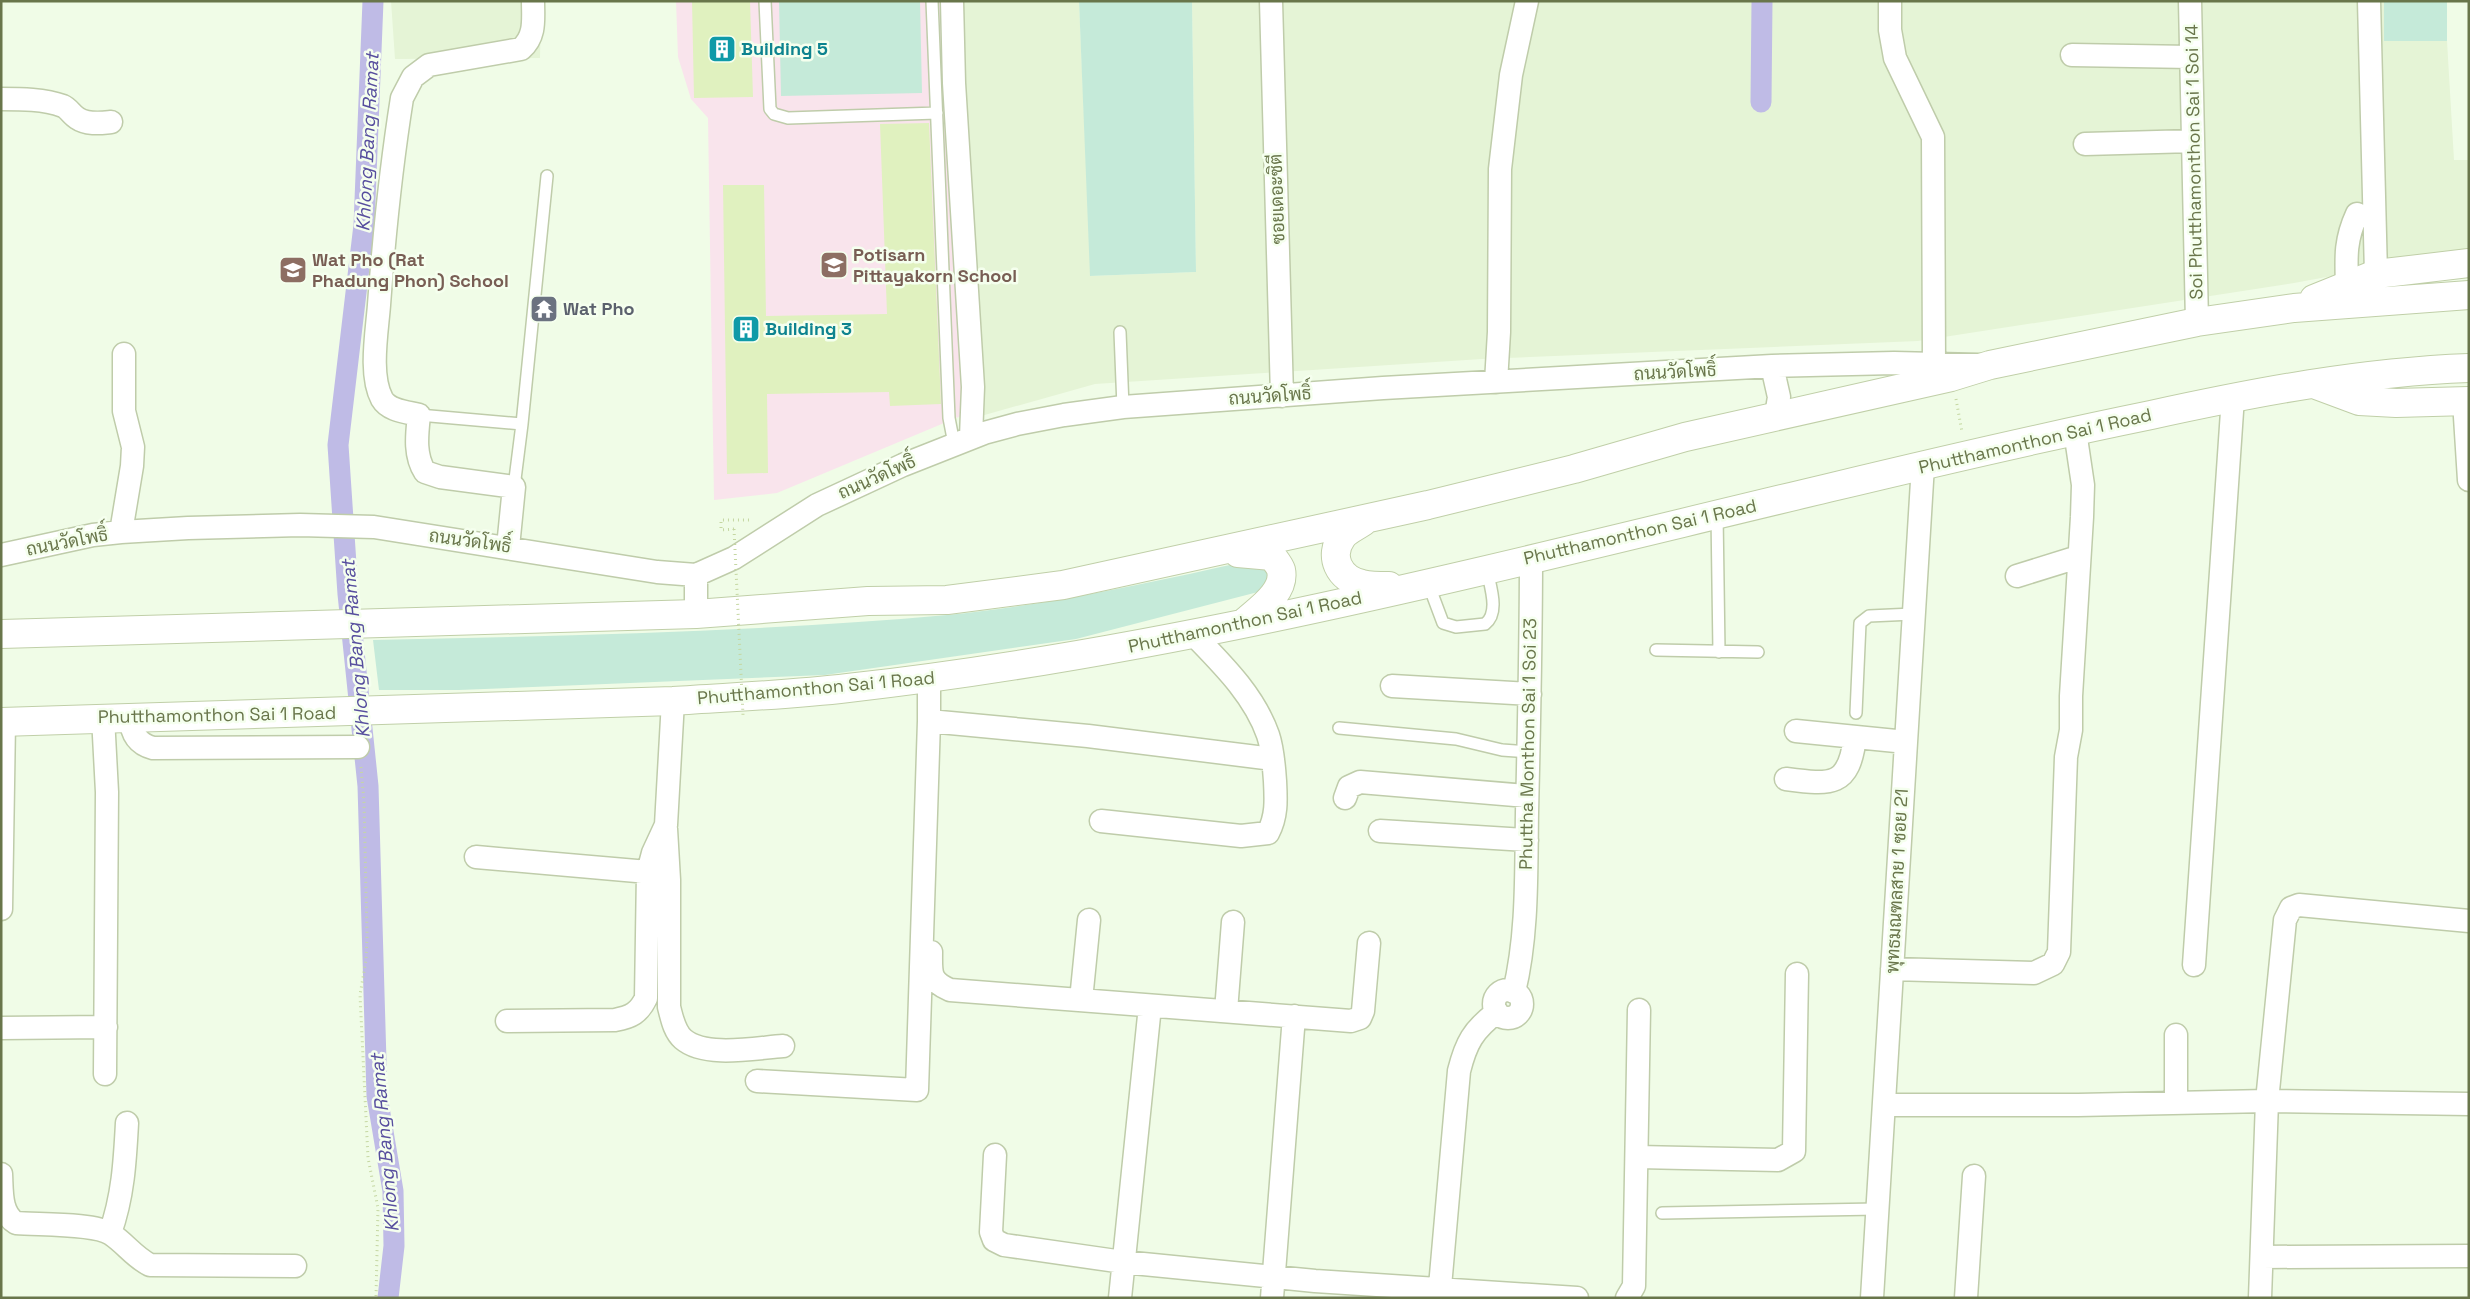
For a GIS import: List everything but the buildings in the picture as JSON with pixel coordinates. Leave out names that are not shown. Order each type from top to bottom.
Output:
[{"type":"main road","points":[[2294,308],[2347,284],[2376,274],[2469,263]]},
{"type":"main road","points":[[1,634],[696,614],[868,601],[947,600],[1063,585],[1219,552],[1574,469],[1685,437],[1776,416],[1942,370],[1990,365],[2198,322],[2294,308],[2469,295]]},
{"type":"main road","name":"Phutthamonthon Sai 1 Road","points":[[3,722],[130,716],[433,710],[673,701],[779,695],[928,678],[1089,654],[1418,586],[1966,454],[2233,397],[2312,383],[2424,370],[2469,368]]},
{"type":"main road","points":[[2312,383],[2359,400],[2396,403],[2466,401]]},
{"type":"main road","points":[[1368,518],[1343,536],[1336,548],[1337,566],[1346,576],[1361,584],[1418,586]]},
{"type":"main road","points":[[1219,552],[1272,556],[1281,570],[1280,584],[1273,596],[1244,623]]},
{"type":"street","points":[[508,547],[514,487],[440,477],[425,472],[419,462],[417,444],[419,415],[395,410],[383,401],[376,373],[384,247],[402,98],[413,77],[429,65],[521,49],[528,43],[532,33],[533,1]]},
{"type":"street","points":[[952,1],[954,83],[973,387],[963,440]]},
{"type":"street","name":"ซอยเดอะซิตี","points":[[1271,1],[1282,396]]},
{"type":"street","points":[[1496,382],[1499,332],[1500,169],[1511,75],[1527,1]]},
{"type":"street","points":[[1890,1],[1890,30],[1895,58],[1933,137],[1942,370]]},
{"type":"street","name":"Soi Phutthamonthon Sai 1 Soi 14","points":[[2190,1],[2198,322]]},
{"type":"street","points":[[2369,1],[2376,274]]},
{"type":"street","points":[[2072,55],[2192,57]]},
{"type":"street","points":[[1,99],[25,99],[64,106],[79,120],[111,122]]},
{"type":"street","points":[[2085,144],[2193,141]]},
{"type":"street","points":[[2347,284],[2346,247],[2348,236],[2357,214]]},
{"type":"street","points":[[121,532],[132,466],[132,447],[124,411],[124,354]]},
{"type":"street","points":[[1772,366],[1778,396],[1776,416]]},
{"type":"street","name":"ถนนวัดโพธิ์","points":[[1,555],[93,535],[121,532],[188,528],[374,527],[657,572],[696,575],[734,558],[817,505],[848,489],[963,440],[1017,424],[1123,407],[1496,382],[1772,366],[1942,370]]},
{"type":"street","points":[[2194,965],[2233,397]]},
{"type":"street","points":[[2466,401],[2469,480]]},
{"type":"street","points":[[1892,969],[2034,973],[2053,964],[2059,952],[2066,757],[2071,730],[2078,556],[2083,485],[2075,431]]},
{"type":"street","name":"พุทธมณฑลสาย 1 ซอย 21","points":[[1872,1298],[1923,465]]},
{"type":"street","points":[[1,542],[1,555]]},
{"type":"street","points":[[2017,576],[2078,556]]},
{"type":"street","name":"Phuttha Monthon Sai 1 Soi 23","points":[[1439,1293],[1459,1071],[1465,1047],[1486,1020],[1497,1012],[1494,1000],[1499,993],[1506,990],[1514,992],[1524,929],[1529,752],[1531,558]]},
{"type":"street","points":[[696,575],[696,614]]},
{"type":"street","points":[[1101,822],[1241,836],[1268,833],[1273,823],[1276,804],[1273,759],[1269,737],[1259,714],[1238,683],[1193,634]]},
{"type":"street","points":[[757,1081],[916,1090],[929,721],[928,678]]},
{"type":"street","points":[[1392,686],[1530,694]]},
{"type":"street","points":[[673,701],[666,825],[669,897],[669,1007],[673,1024],[682,1038],[699,1048],[783,1046]]},
{"type":"street","points":[[130,716],[131,728],[138,742],[153,748],[358,747]]},
{"type":"street","points":[[103,717],[107,792],[105,1074]]},
{"type":"street","points":[[929,721],[1088,736],[1273,759]]},
{"type":"street","points":[[1,909],[3,722]]},
{"type":"street","points":[[1796,731],[1906,742]]},
{"type":"street","points":[[1786,779],[1812,782],[1838,778],[1846,772],[1852,759],[1855,737]]},
{"type":"street","points":[[1345,798],[1349,787],[1360,782],[1528,796]]},
{"type":"street","points":[[508,1021],[615,1020],[629,1017],[641,1010],[646,998],[648,872],[653,853],[666,825]]},
{"type":"street","points":[[1380,831],[1526,840]]},
{"type":"street","points":[[476,856],[648,872]]},
{"type":"street","points":[[2260,1298],[2267,1101],[2285,920],[2291,908],[2299,905],[2469,921]]},
{"type":"street","points":[[1080,1000],[1089,920]]},
{"type":"street","points":[[1226,1011],[1233,922]]},
{"type":"street","points":[[930,928],[931,974],[937,984],[950,990],[1351,1021],[1360,1018],[1363,1011],[1368,943]]},
{"type":"street","points":[[1638,1157],[1778,1160],[1794,1151],[1796,974]]},
{"type":"street","points":[[1120,1298],[1150,1006]]},
{"type":"street","points":[[1627,1298],[1634,1286],[1638,1157],[1639,1010]]},
{"type":"street","points":[[1273,1288],[1294,1016]]},
{"type":"street","points":[[1,1028],[106,1027]]},
{"type":"street","points":[[2176,1035],[2176,1103]]},
{"type":"street","points":[[1884,1105],[2267,1101],[2469,1104]]},
{"type":"street","points":[[110,1233],[118,1210],[124,1177],[127,1123]]},
{"type":"street","points":[[995,1156],[991,1232],[994,1240],[1004,1245],[1123,1262],[1273,1288],[1577,1298]]},
{"type":"street","points":[[1,1174],[5,1212],[16,1223],[95,1228],[110,1233],[137,1259],[150,1265],[295,1266]]},
{"type":"street","points":[[1966,1298],[1974,1176]]},
{"type":"street","points":[[2262,1257],[2469,1256]]},
{"type":"lane","points":[[765,1],[769,99],[770,109],[774,114],[788,118],[937,113]]},
{"type":"lane","points":[[932,1],[949,408],[963,440]]},
{"type":"lane","points":[[514,487],[547,176]]},
{"type":"lane","points":[[1120,332],[1123,407]]},
{"type":"lane","points":[[419,415],[522,424]]},
{"type":"lane","points":[[1717,514],[1719,652]]},
{"type":"lane","points":[[1418,586],[1443,623],[1456,626],[1485,624],[1491,616],[1493,605],[1487,570]]},
{"type":"lane","points":[[1856,713],[1860,623],[1869,616],[1913,614]]},
{"type":"lane","points":[[1656,650],[1758,652]]},
{"type":"lane","points":[[1339,728],[1456,739],[1502,750],[1529,752]]},
{"type":"lane","points":[[1662,1213],[1877,1209]]},
{"type":"path","points":[[1942,370],[1966,454]]},
{"type":"path","points":[[743,715],[734,529],[721,530],[721,520],[756,520],[766,538]]},
{"type":"path","points":[[358,747],[364,801],[367,906],[366,960],[360,995],[368,1158],[378,1208],[376,1298]]},
{"type":"shaded area","points":[[391,1],[541,1],[540,58],[395,59]]},
{"type":"shaded area","name":"Potisarn Pittayakorn School","points":[[676,1],[946,1],[968,413],[777,493],[714,500],[708,118],[691,99],[678,57]]},
{"type":"shaded area","points":[[779,1],[920,1],[922,93],[781,96]]},
{"type":"shaded area","points":[[946,1],[1079,1],[1091,276],[1196,272],[1192,1],[2384,1],[2384,41],[2447,41],[2454,160],[2469,160],[2469,253],[2446,255],[2294,283],[1918,341],[1482,359],[1095,384],[981,416]]},
{"type":"shaded area","points":[[1079,1],[1192,1],[1196,272],[1090,276]]},
{"type":"shaded area","points":[[2384,1],[2447,1],[2447,41],[2384,41]]},
{"type":"shaded area","points":[[1248,561],[1267,568],[1267,582],[1258,592],[1076,639],[825,675],[459,690],[379,690],[373,640],[589,635],[804,626],[947,615],[1061,599]]},
{"type":"waterway","name":"Khlong Bang Ramat","points":[[373,1],[364,225],[338,445],[348,594],[368,786],[377,1096],[393,1191],[394,1246],[388,1298]]},
{"type":"waterway","points":[[1761,102],[1762,1]]},
{"type":"place","name":"Building 5","points":[[722,49]]},
{"type":"place","name":"Potisarn Pittayakorn School","points":[[834,265]]},
{"type":"place","name":"Wat Pho (Rat Phadung Phon) School","points":[[293,270]]},
{"type":"place","name":"Wat Pho","points":[[544,309]]},
{"type":"place","name":"Building 3","points":[[746,329]]}]
